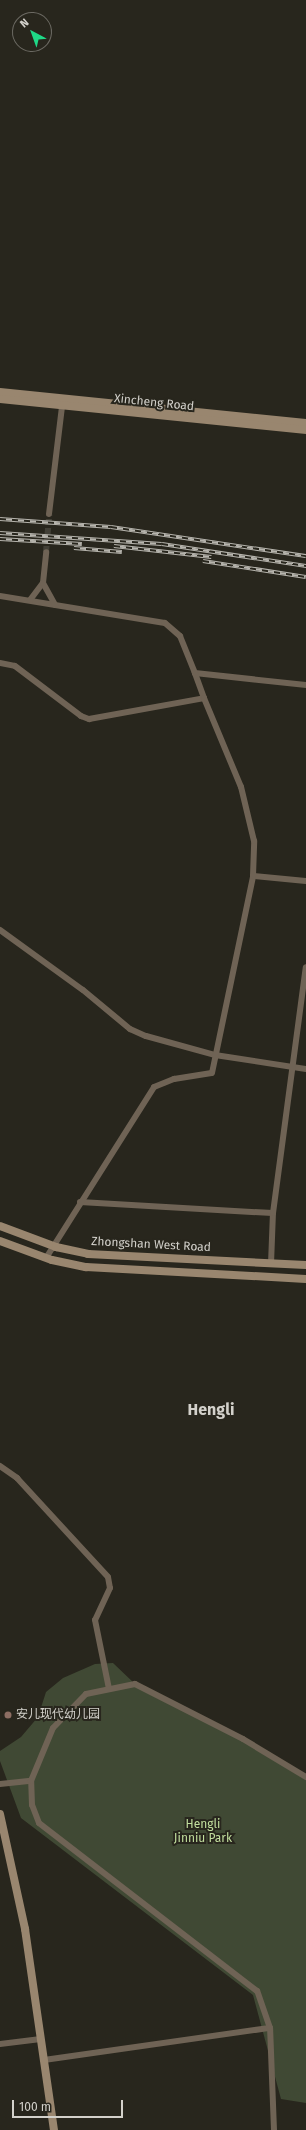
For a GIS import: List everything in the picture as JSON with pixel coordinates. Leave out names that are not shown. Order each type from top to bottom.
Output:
[{"type":"street","name":"Xincheng Road","points":[[0,392],[306,423]]},
{"type":"street","name":"Xincheng Road","points":[[0,399],[306,430]]},
{"type":"street","points":[[49,514],[62,406]]},
{"type":"street","points":[[30,600],[43,584],[46,552]]},
{"type":"street","points":[[43,584],[55,605]]},
{"type":"street","points":[[0,596],[165,623],[180,636],[247,803],[254,841],[253,876],[212,1073],[174,1079],[154,1087],[46,1258]]},
{"type":"street","points":[[0,663],[15,666],[32,677],[82,716],[89,719],[204,698]]},
{"type":"street","points":[[195,673],[306,685]]},
{"type":"street","points":[[253,876],[306,881]]},
{"type":"street","points":[[0,930],[83,990],[130,1029],[146,1036],[215,1055],[306,1069]]},
{"type":"street","points":[[271,1264],[273,1213],[306,967]]},
{"type":"street","points":[[80,1202],[273,1213]]},
{"type":"street","name":"Zhongshan West Road","points":[[0,1226],[53,1247],[121,1257],[306,1265]]},
{"type":"street","points":[[0,1241],[46,1258],[86,1267],[120,1270],[306,1278]]},
{"type":"street","points":[[0,1466],[17,1478],[108,1577],[110,1588],[95,1620],[109,1689]]},
{"type":"street","points":[[274,2130],[270,2028],[257,1991],[39,1823],[32,1805],[31,1781],[53,1728],[86,1694],[135,1684],[243,1739],[306,1777]]},
{"type":"street","points":[[0,1784],[31,1781]]},
{"type":"street","points":[[0,1814],[25,1929],[54,2130]]},
{"type":"street","points":[[44,2060],[270,2028]]},
{"type":"street","points":[[0,2044],[41,2039]]},
{"type":"green space","name":"Hengli Jinniu Park","points":[[113,1663],[135,1684],[243,1739],[306,1780],[306,2103],[281,2099],[253,1995],[21,1818],[0,1761],[0,1751],[21,1737],[38,1717],[46,1692],[63,1678],[95,1664]]},
{"type":"tunnel","points":[[46,552],[49,514]]},
{"type":"railway","points":[[0,519],[111,527],[306,556]]},
{"type":"railway","points":[[0,533],[162,544],[306,566]]},
{"type":"railway","points":[[0,539],[82,544]]},
{"type":"railway","points":[[114,546],[211,557]]},
{"type":"railway","points":[[74,548],[122,552]]},
{"type":"railway","points":[[203,561],[306,577]]},
{"type":"place","name":"安儿现代幼儿园","points":[[8,1715]]},
{"type":"district","name":"Hengli","points":[[211,1410]]}]
